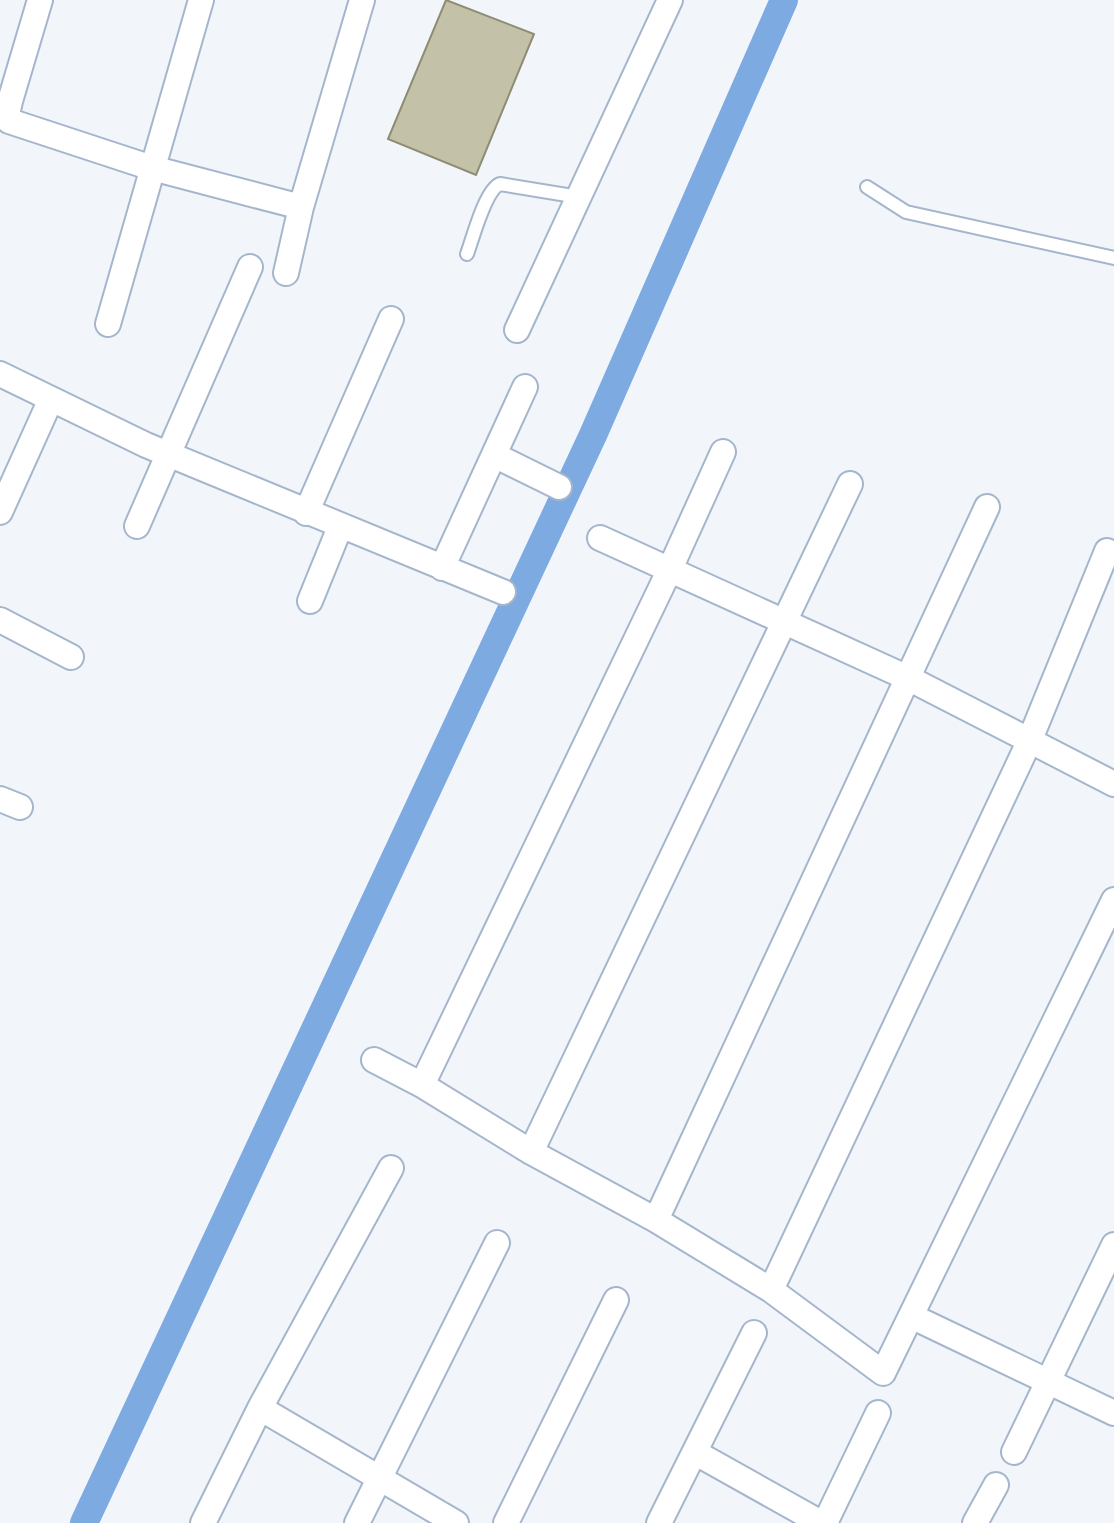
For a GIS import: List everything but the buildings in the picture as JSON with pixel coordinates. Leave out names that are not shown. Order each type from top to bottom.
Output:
[{"type":"street","points":[[40,0],[7,119],[152,169],[302,207]]},
{"type":"street","points":[[108,324],[201,0]]},
{"type":"street","points":[[286,274],[302,207],[362,0]]},
{"type":"street","points":[[517,330],[668,1]]},
{"type":"street","points":[[137,526],[250,267]]},
{"type":"street","points":[[306,513],[391,319]]},
{"type":"street","points":[[0,374],[167,454],[503,592]]},
{"type":"street","points":[[442,568],[525,387]]},
{"type":"street","points":[[0,512],[51,398]]},
{"type":"street","points":[[422,1085],[670,569],[723,452]]},
{"type":"street","points":[[494,455],[559,487]]},
{"type":"street","points":[[531,1152],[850,484]]},
{"type":"street","points":[[656,1220],[987,507]]},
{"type":"street","points":[[310,601],[340,527]]},
{"type":"street","points":[[600,538],[908,678],[1029,743],[1114,784]]},
{"type":"street","points":[[771,1290],[1029,743],[1107,551]]},
{"type":"street","points":[[0,620],[71,657]]},
{"type":"street","points":[[374,1060],[422,1085],[531,1152],[656,1220],[771,1290],[883,1373],[1114,900]]},
{"type":"street","points":[[204,1523],[260,1408],[391,1168]]},
{"type":"street","points":[[357,1523],[497,1243]]},
{"type":"street","points":[[1014,1452],[1114,1246]]},
{"type":"street","points":[[506,1523],[616,1300]]},
{"type":"street","points":[[911,1316],[1114,1413]]},
{"type":"street","points":[[659,1523],[754,1333]]},
{"type":"street","points":[[260,1408],[456,1523]]},
{"type":"street","points":[[696,1453],[823,1523],[878,1413]]},
{"type":"street","points":[[975,1523],[996,1485]]},
{"type":"lane","points":[[467,254],[489,194],[495,186],[500,184],[579,197]]},
{"type":"lane","points":[[867,187],[906,212],[1114,258]]},
{"type":"waterway","points":[[84,1523],[593,435],[784,0]]}]
